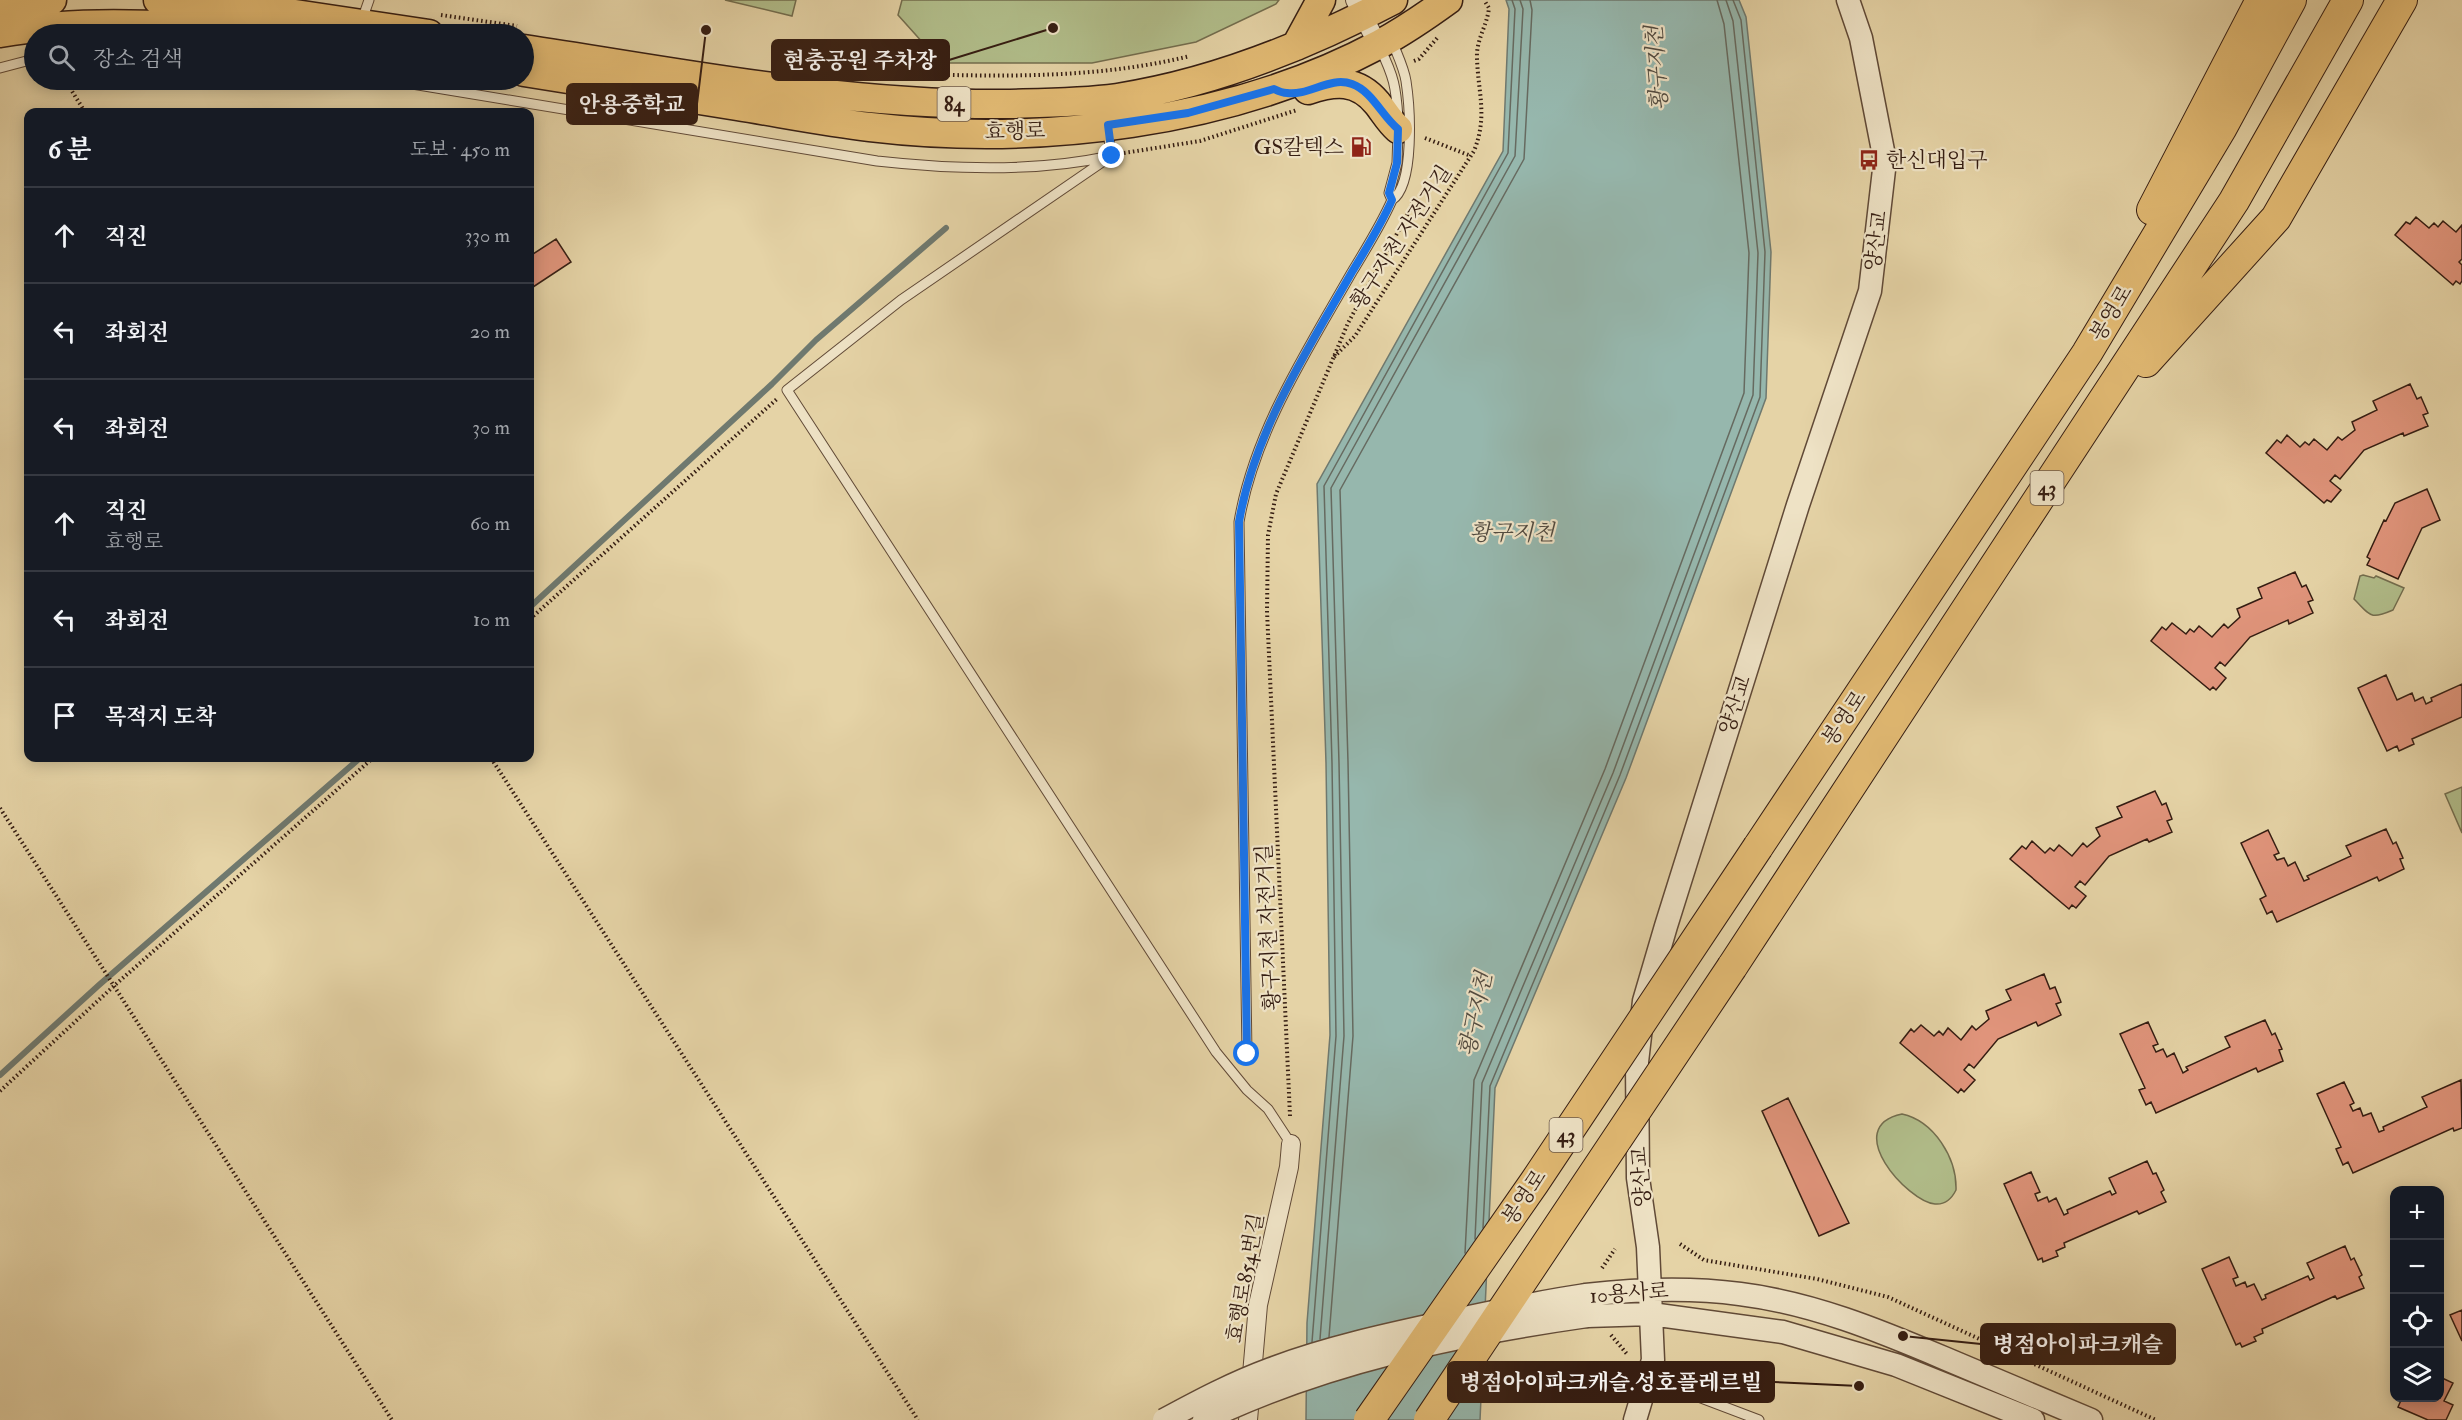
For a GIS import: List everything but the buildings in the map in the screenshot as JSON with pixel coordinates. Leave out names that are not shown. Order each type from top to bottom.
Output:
[{"type":"highway","points":[[2146,254],[2151,211],[2261,0]]},
{"type":"highway","name":"봉영로","points":[[1369,1420],[1534,1183],[2087,354],[2221,129],[2291,0]]},
{"type":"highway","name":"봉영로","points":[[1429,1420],[1732,967],[2234,201],[2348,0]]},
{"type":"highway","points":[[2082,434],[2276,218],[2402,0]]},
{"type":"main road","points":[[158,0],[246,24]]},
{"type":"main road","points":[[1219,105],[1234,87],[1288,67],[1290,58],[1288,50],[1322,0]]},
{"type":"main road","name":"효행로","points":[[534,71],[576,68],[791,102],[870,127],[990,133],[1074,130],[1188,113],[1274,89],[1332,67],[1384,41],[1448,0]]},
{"type":"main road","points":[[0,5],[108,24],[246,24],[365,12],[434,24]]},
{"type":"main road","name":"효행로","points":[[791,102],[846,97],[957,104],[1053,103],[1116,98],[1172,87],[1246,66],[1288,50],[1371,5]]},
{"type":"main road","points":[[0,33],[36,13]]},
{"type":"main road","name":"효행로","points":[[534,44],[576,68]]},
{"type":"main road","points":[[1274,89],[1288,93],[1323,85],[1352,84],[1377,103],[1386,118],[1404,131]]},
{"type":"street","name":"양산교","points":[[1635,1420],[1653,1360],[1648,1247],[1638,1178],[1637,1062],[1644,1001],[1798,505],[1870,291],[1885,161],[1861,38],[1848,0]]},
{"type":"street","points":[[1371,5],[1384,41]]},
{"type":"street","name":"효행로854번길","points":[[1248,1420],[1258,1305],[1289,1167],[1291,1144]]},
{"type":"street","name":"10용사로","points":[[1204,1420],[1278,1388],[1328,1370],[1651,1288],[1693,1289],[1754,1296],[1848,1319],[2091,1420]]},
{"type":"street","points":[[1749,1327],[1741,1308],[1754,1296]]},
{"type":"street","name":"10용사로","points":[[1164,1420],[1221,1389],[1323,1351],[1542,1301],[1783,1332],[1833,1344],[1896,1365],[2032,1420]]},
{"type":"lane","points":[[1247,1054],[1239,522],[1242,502],[1256,458],[1294,373],[1392,200],[1389,193],[1404,131],[1384,41]]},
{"type":"lane","points":[[0,68],[24,62]]},
{"type":"lane","points":[[448,90],[877,161],[929,166],[1003,166],[1083,162],[1112,156]]},
{"type":"lane","points":[[1108,125],[1112,156]]},
{"type":"lane","points":[[1112,156],[901,300],[787,390],[1216,1052],[1247,1090],[1268,1109],[1291,1144]]},
{"type":"lane","points":[[1688,1393],[1760,1420]]},
{"type":"path","name":"황구지천 자전거길","points":[[1331,360],[1355,336],[1471,156],[1479,137],[1483,114],[1477,58],[1479,37],[1489,8],[1484,0]]},
{"type":"path","points":[[871,73],[1003,76],[1107,71],[1164,62],[1196,54]]},
{"type":"path","points":[[72,90],[83,108]]},
{"type":"path","name":"황구지천 자전거길","points":[[1404,131],[1471,156]]},
{"type":"path","name":"황구지천 자전거길","points":[[1424,147],[1425,138]]},
{"type":"path","name":"황구지천 자전거길","points":[[1291,1144],[1267,611],[1268,535],[1276,494],[1331,360],[1348,323],[1411,208],[1413,197]]},
{"type":"path","points":[[534,615],[787,390]]},
{"type":"path","points":[[0,1091],[115,985],[368,762]]},
{"type":"path","points":[[494,762],[918,1420]]},
{"type":"path","points":[[0,808],[392,1420]]},
{"type":"path","points":[[1680,1244],[1704,1260],[1817,1279],[1888,1297],[2156,1420]]},
{"type":"path","points":[[1602,1268],[1614,1249]]},
{"type":"green space","points":[[725,0],[796,0],[792,16]]},
{"type":"green space","points":[[902,0],[1279,0],[1276,4],[1196,42],[1092,63],[941,63],[898,15]]},
{"type":"green space","points":[[2360,576],[2374,578],[2376,576],[2404,588],[2393,610],[2380,615],[2371,615],[2354,599]]},
{"type":"green space","points":[[2462,787],[2462,833],[2445,794]]},
{"type":"green space","points":[[1902,1114],[1924,1124],[1948,1154],[1956,1190],[1945,1202],[1935,1204],[1923,1200],[1896,1178],[1885,1163],[1878,1148],[1877,1133],[1885,1122]]},
{"type":"water","name":"황구지천","points":[[1506,0],[1739,0],[1746,17],[1771,252],[1766,398],[1626,778],[1495,1088],[1480,1420],[1306,1420],[1307,1323],[1330,1035],[1326,763],[1317,484],[1503,151],[1509,9]]},
{"type":"waterway","points":[[534,603],[772,384],[816,340],[946,228]]},
{"type":"waterway","points":[[0,1075],[99,985],[355,762]]},
{"type":"place","name":"현충공원 주차장","points":[[1053,28]]},
{"type":"place","name":"안용중학교","points":[[706,30]]},
{"type":"place","name":"GS칼텍스","points":[[1361,147]]},
{"type":"place","name":"한신대입구","points":[[1869,160]]},
{"type":"place","name":"병점아이파크캐슬","points":[[1903,1336]]},
{"type":"place","name":"병점아이파크캐슬.성호플레르빌","points":[[1859,1386]]},
{"type":"route","points":[[1112,156],[1108,125],[1188,113],[1274,89],[1288,93],[1323,85],[1352,84],[1377,103],[1386,118],[1398,129],[1397,163],[1389,193],[1392,200],[1388,211],[1294,373],[1256,458],[1244,492],[1239,522],[1247,1054]]}]
